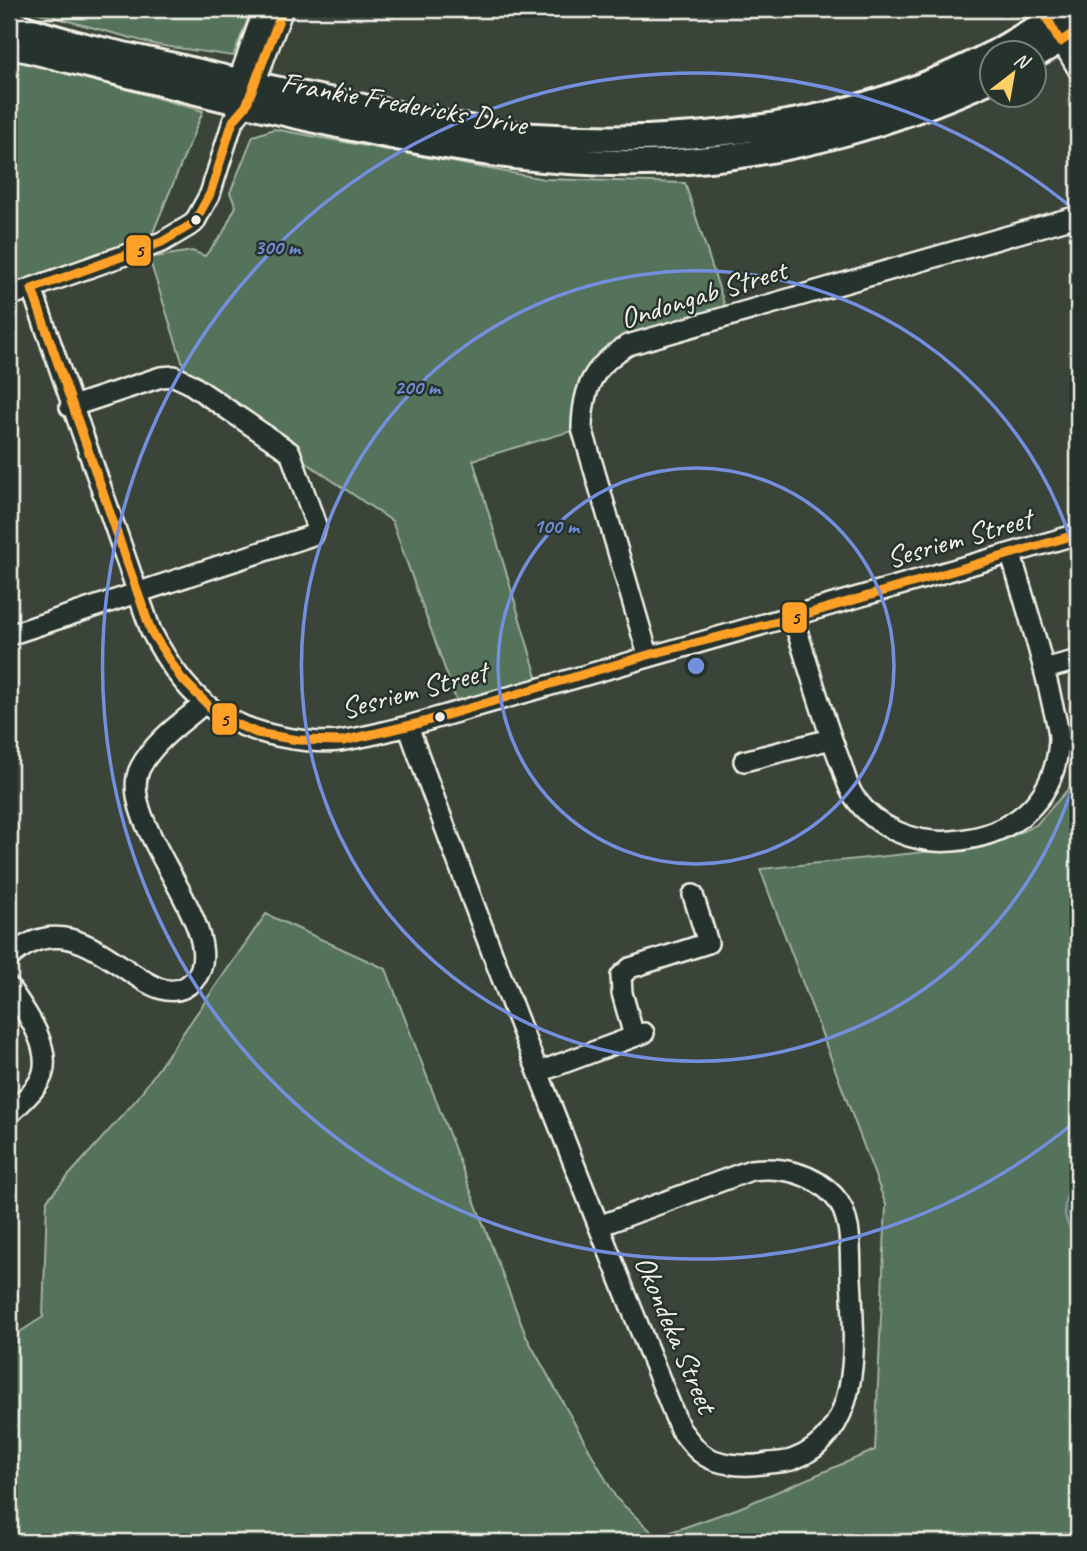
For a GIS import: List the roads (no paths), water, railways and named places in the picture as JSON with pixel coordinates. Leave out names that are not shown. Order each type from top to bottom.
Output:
[{"type":"main road","name":"Frankie Fredericks Drive","points":[[1029,38],[1057,26],[1069,9]]},
{"type":"main road","name":"Frankie Fredericks Drive","points":[[9,22],[240,99],[533,136],[669,137],[750,128],[874,102],[943,78],[978,61]]},
{"type":"main road","name":"Frankie Fredericks Drive","points":[[9,45],[449,149],[528,159],[687,161],[820,141],[878,125],[978,85]]},
{"type":"street","points":[[9,296],[162,242],[194,223],[210,194],[240,99],[264,9]]},
{"type":"street","points":[[240,99],[283,9]]},
{"type":"street","points":[[1057,26],[1078,69]]},
{"type":"street","name":"Ondongab Street","points":[[648,655],[582,428],[587,390],[596,370],[608,357],[628,345],[1078,216]]},
{"type":"street","name":"Sesriem Street","points":[[32,289],[70,407],[137,594],[162,652],[204,704],[220,717],[257,733],[298,740],[343,741],[408,726],[648,655],[793,618],[1078,534]]},
{"type":"street","points":[[9,635],[313,535],[316,525],[290,452],[189,383],[174,376],[161,377],[70,407]]},
{"type":"street","points":[[793,618],[831,739],[854,797],[869,814],[894,831],[926,842],[954,841],[992,833],[1016,822],[1033,808],[1054,773],[1059,736],[1044,669],[1011,555]]},
{"type":"street","points":[[1044,669],[1078,660]]},
{"type":"street","points":[[9,958],[25,943],[48,936],[65,938],[86,944],[150,984],[167,990],[179,989],[192,982],[201,970],[204,943],[141,808],[136,782],[141,767],[167,733],[204,704]]},
{"type":"street","name":"Okondeka Street","points":[[408,726],[466,886],[599,1226],[680,1429],[702,1454],[729,1464],[755,1465],[794,1459],[822,1441],[843,1408],[853,1371],[848,1228],[836,1198],[819,1182],[795,1172],[770,1168],[751,1170],[599,1226]]},
{"type":"street","points":[[744,761],[831,739]]},
{"type":"street","points":[[539,1072],[639,1035],[622,993],[621,976],[630,968],[710,951],[694,895]]},
{"type":"street","points":[[9,986],[38,1036],[45,1059],[40,1081],[9,1115]]},
{"type":"water","points":[[1078,1177],[1078,1240],[1068,1225],[1064,1208],[1068,1192]]}]
